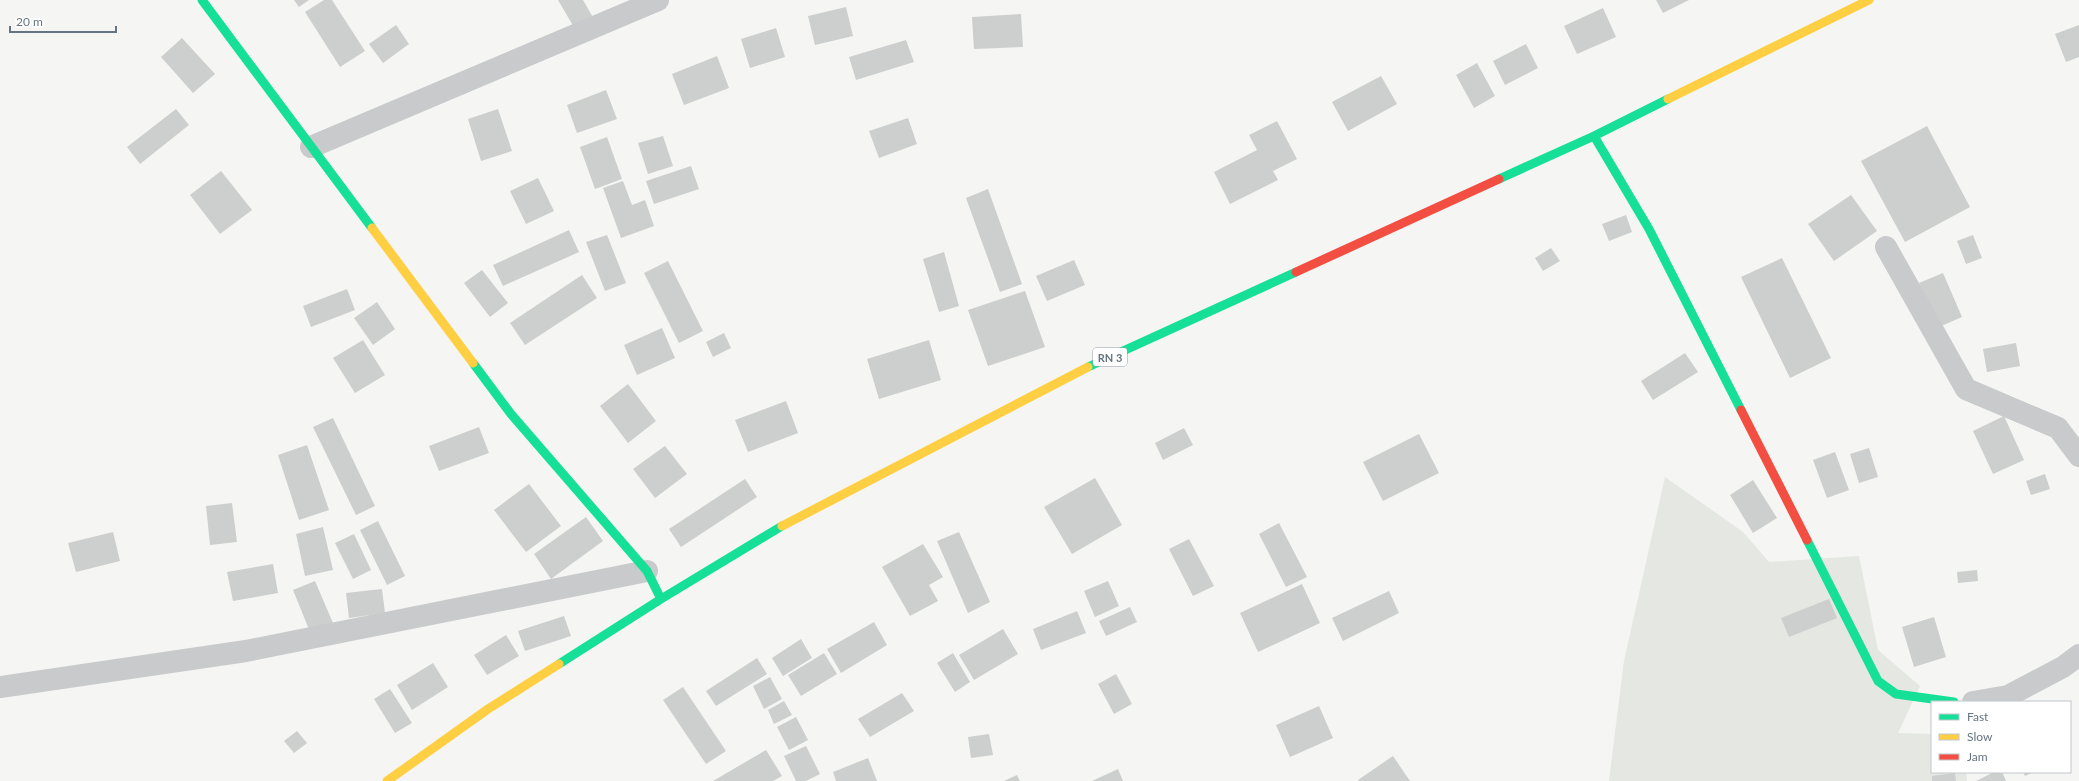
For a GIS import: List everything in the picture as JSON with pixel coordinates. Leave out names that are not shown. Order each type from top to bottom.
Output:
[{"type":"main road","points":[[202,0],[511,414],[647,571],[661,599]]},
{"type":"main road","name":"RN 3","points":[[390,780],[488,710],[661,599],[777,530],[1066,377],[1594,136],[1869,0]]},
{"type":"main road","points":[[1594,136],[1649,229],[1878,681],[1896,694],[1942,701]]},
{"type":"street","points":[[311,147],[658,0]]},
{"type":"street","points":[[1886,247],[1966,389],[2058,428],[2079,456]]},
{"type":"street","points":[[0,687],[246,651],[647,571]]},
{"type":"street","points":[[1979,701],[2008,696],[2063,667],[2079,656]]},
{"type":"shaded area","points":[[1665,477],[1743,532],[1769,562],[1859,556],[1878,650],[1920,686],[1898,733],[1931,734],[1931,773],[1966,773],[1967,781],[1609,781],[1624,661]]},
{"type":"building","points":[[294,0],[309,0],[299,7]]},
{"type":"building","points":[[324,0],[332,0],[365,51],[340,67],[305,12]]},
{"type":"building","points":[[558,0],[583,0],[594,19],[575,29]]},
{"type":"building","points":[[1656,0],[1689,0],[1663,13]]},
{"type":"building","points":[[846,7],[853,36],[815,45],[808,16]]},
{"type":"building","points":[[1603,8],[1616,37],[1577,54],[1564,26]]},
{"type":"building","points":[[1021,14],[1023,47],[974,49],[972,17]]},
{"type":"building","points":[[396,25],[409,44],[383,63],[369,44]]},
{"type":"building","points":[[2079,25],[2079,57],[2066,62],[2055,34]]},
{"type":"building","points":[[776,28],[785,57],[750,68],[741,39]]},
{"type":"building","points":[[182,38],[215,74],[193,93],[161,57]]},
{"type":"building","points":[[906,40],[914,62],[856,80],[849,57]]},
{"type":"building","points":[[1526,44],[1538,68],[1505,85],[1493,61]]},
{"type":"building","points":[[717,56],[729,88],[684,105],[672,74]]},
{"type":"building","points":[[1477,63],[1495,96],[1474,108],[1456,75]]},
{"type":"building","points":[[1381,76],[1397,104],[1348,131],[1332,102]]},
{"type":"building","points":[[606,90],[617,119],[577,133],[567,105]]},
{"type":"building","points":[[176,109],[189,125],[140,164],[127,147]]},
{"type":"building","points":[[498,109],[512,151],[481,161],[468,119]]},
{"type":"building","points":[[908,118],[917,144],[879,158],[869,131]]},
{"type":"building","points":[[1277,121],[1297,159],[1273,171],[1278,180],[1230,204],[1214,172],[1257,150],[1249,135]]},
{"type":"building","points":[[1927,126],[1970,207],[1905,242],[1861,161]]},
{"type":"building","points":[[663,136],[673,166],[648,174],[638,143]]},
{"type":"building","points":[[607,137],[622,179],[595,189],[580,147]]},
{"type":"building","points":[[691,166],[699,189],[654,204],[646,181]]},
{"type":"building","points":[[221,171],[252,210],[220,234],[190,195]]},
{"type":"building","points":[[538,178],[554,211],[526,224],[510,191]]},
{"type":"building","points":[[623,181],[632,205],[645,200],[654,226],[621,238],[603,188]]},
{"type":"building","points":[[988,189],[1022,284],[1000,292],[966,198]]},
{"type":"building","points":[[1851,195],[1877,231],[1834,261],[1808,224]]},
{"type":"building","points":[[1626,215],[1632,232],[1609,241],[1602,224]]},
{"type":"building","points":[[569,230],[579,252],[503,286],[493,265]]},
{"type":"building","points":[[607,235],[626,283],[605,291],[586,242]]},
{"type":"building","points":[[1973,235],[1982,258],[1966,264],[1957,241]]},
{"type":"building","points":[[1551,248],[1560,261],[1543,271],[1535,258]]},
{"type":"building","points":[[944,252],[959,306],[939,312],[923,259]]},
{"type":"building","points":[[1782,258],[1831,358],[1790,378],[1741,277]]},
{"type":"building","points":[[1074,260],[1085,285],[1047,301],[1036,276]]},
{"type":"building","points":[[668,261],[703,331],[679,343],[644,273]]},
{"type":"building","points":[[482,270],[508,303],[490,317],[464,283]]},
{"type":"building","points":[[1943,273],[1962,317],[1939,327],[1919,283]]},
{"type":"building","points":[[582,275],[597,298],[525,345],[510,323]]},
{"type":"building","points":[[347,289],[355,310],[311,327],[303,306]]},
{"type":"building","points":[[1025,291],[1045,347],[988,366],[968,310]]},
{"type":"building","points":[[377,302],[395,329],[373,345],[354,318]]},
{"type":"building","points":[[662,328],[675,358],[637,375],[624,345]]},
{"type":"building","points":[[724,333],[731,348],[713,357],[706,342]]},
{"type":"building","points":[[363,340],[385,375],[355,393],[333,358]]},
{"type":"building","points":[[929,340],[941,380],[879,399],[867,359]]},
{"type":"building","points":[[2016,343],[2020,366],[1987,372],[1983,349]]},
{"type":"building","points":[[1685,353],[1698,372],[1653,400],[1641,381]]},
{"type":"building","points":[[628,384],[656,421],[628,443],[600,406]]},
{"type":"building","points":[[786,401],[798,433],[748,452],[735,420]]},
{"type":"building","points":[[2004,416],[2024,460],[1993,474],[1973,431]]},
{"type":"building","points":[[333,418],[375,506],[356,515],[313,427]]},
{"type":"building","points":[[479,427],[489,453],[439,471],[429,446]]},
{"type":"building","points":[[1184,428],[1193,445],[1163,460],[1155,443]]},
{"type":"building","points":[[1419,434],[1439,473],[1383,501],[1363,462]]},
{"type":"building","points":[[307,445],[329,510],[299,520],[278,455]]},
{"type":"building","points":[[665,446],[687,474],[655,498],[633,469]]},
{"type":"building","points":[[1869,448],[1878,477],[1859,483],[1850,454]]},
{"type":"building","points":[[1835,452],[1849,490],[1827,498],[1813,460]]},
{"type":"building","points":[[2045,474],[2050,489],[2031,495],[2026,481]]},
{"type":"building","points":[[1095,478],[1122,525],[1072,554],[1044,507]]},
{"type":"building","points":[[745,479],[757,497],[681,547],[669,529]]},
{"type":"building","points":[[1753,480],[1777,518],[1753,533],[1730,495]]},
{"type":"building","points":[[529,484],[561,526],[526,552],[494,510]]},
{"type":"building","points":[[232,503],[237,542],[210,545],[206,506]]},
{"type":"building","points":[[586,517],[603,541],[551,579],[534,554]]},
{"type":"building","points":[[378,521],[405,576],[387,585],[360,530]]},
{"type":"building","points":[[1279,523],[1307,577],[1286,587],[1259,534]]},
{"type":"building","points":[[323,527],[333,570],[305,576],[296,534]]},
{"type":"building","points":[[113,532],[120,561],[76,572],[68,543]]},
{"type":"building","points":[[959,532],[990,602],[968,613],[937,541]]},
{"type":"building","points":[[354,534],[371,570],[353,579],[335,543]]},
{"type":"building","points":[[1189,539],[1214,586],[1193,596],[1169,549]]},
{"type":"building","points":[[923,544],[943,577],[929,585],[938,601],[910,616],[882,567]]},
{"type":"building","points":[[273,564],[278,593],[233,601],[227,572]]},
{"type":"building","points":[[1977,570],[1978,581],[1958,583],[1957,572]]},
{"type":"building","points":[[315,581],[333,623],[310,632],[293,590]]},
{"type":"building","points":[[1108,581],[1119,606],[1095,617],[1084,591]]},
{"type":"building","points":[[1302,584],[1320,623],[1258,652],[1240,613]]},
{"type":"building","points":[[382,589],[385,613],[349,618],[346,593]]},
{"type":"building","points":[[1389,591],[1399,613],[1343,641],[1332,618]]},
{"type":"building","points":[[1829,599],[1837,618],[1789,637],[1781,618]]},
{"type":"building","points":[[1130,607],[1137,622],[1106,636],[1099,621]]},
{"type":"building","points":[[1077,611],[1086,633],[1041,650],[1033,629]]},
{"type":"building","points":[[564,616],[571,636],[525,651],[518,631]]},
{"type":"building","points":[[1934,617],[1946,657],[1914,667],[1902,627]]},
{"type":"building","points":[[874,622],[887,645],[841,673],[827,649]]},
{"type":"building","points":[[1003,629],[1018,654],[974,680],[959,655]]},
{"type":"building","points":[[506,635],[519,656],[487,675],[474,655]]},
{"type":"building","points":[[801,639],[812,658],[783,676],[772,658]]},
{"type":"building","points":[[824,653],[837,674],[801,696],[788,675]]},
{"type":"building","points":[[953,653],[970,682],[955,692],[937,663]]},
{"type":"building","points":[[757,658],[767,674],[716,706],[706,691]]},
{"type":"building","points":[[433,663],[448,687],[412,710],[397,685]]},
{"type":"building","points":[[1116,674],[1132,704],[1114,714],[1098,684]]},
{"type":"building","points":[[770,677],[782,699],[764,709],[753,686]]},
{"type":"building","points":[[683,687],[726,751],[706,764],[663,700]]},
{"type":"building","points":[[390,689],[412,723],[395,733],[374,699]]},
{"type":"building","points":[[902,693],[914,711],[870,737],[858,719]]},
{"type":"building","points":[[784,701],[792,715],[774,724],[768,710]]},
{"type":"building","points":[[1319,706],[1333,738],[1290,757],[1276,725]]},
{"type":"building","points":[[796,717],[808,740],[789,750],[777,727]]},
{"type":"building","points":[[297,731],[307,743],[294,753],[284,741]]},
{"type":"building","points":[[989,734],[993,755],[971,758],[968,737]]},
{"type":"building","points":[[806,746],[820,774],[806,781],[796,781],[784,756]]},
{"type":"building","points":[[766,750],[782,776],[773,781],[713,781]]},
{"type":"building","points":[[1393,756],[1410,781],[1358,780]]},
{"type":"building","points":[[868,758],[877,781],[836,781],[833,772]]},
{"type":"building","points":[[1118,769],[1123,781],[1092,781]]},
{"type":"building","points":[[1955,773],[1956,781],[1932,781],[1932,776]]},
{"type":"building","points":[[1992,773],[2002,773],[2006,781],[1976,781]]},
{"type":"building","points":[[2024,773],[2032,773],[2025,776]]},
{"type":"building","points":[[1017,775],[1020,781],[1004,781]]},
{"type":"traffic: fast","points":[[202,0],[372,228]]},
{"type":"traffic: fast","points":[[1499,179],[1594,136],[1668,99]]},
{"type":"traffic: fast","points":[[1594,136],[1649,229],[1741,410]]},
{"type":"traffic: fast","points":[[1088,367],[1296,272]]},
{"type":"traffic: fast","points":[[473,363],[511,414],[647,571],[661,599]]},
{"type":"traffic: fast","points":[[559,664],[661,599],[782,526]]},
{"type":"traffic: fast","points":[[1807,540],[1878,681],[1896,694],[1947,701]]},
{"type":"traffic: slow","points":[[1668,99],[1869,0]]},
{"type":"traffic: slow","points":[[372,228],[473,363]]},
{"type":"traffic: slow","points":[[782,526],[1088,367]]},
{"type":"traffic: slow","points":[[387,781],[488,709],[559,664]]},
{"type":"traffic: jam","points":[[1296,272],[1499,179]]},
{"type":"traffic: jam","points":[[1741,410],[1807,540]]}]
